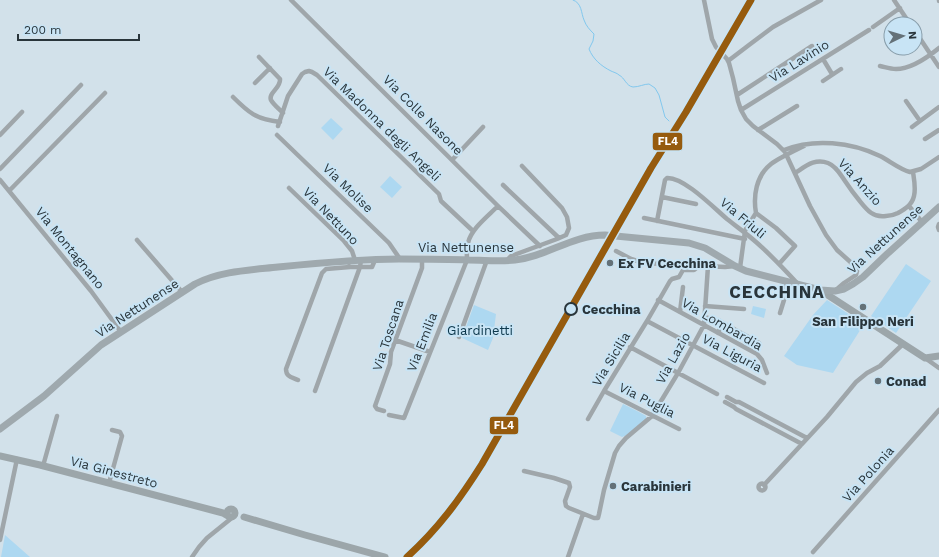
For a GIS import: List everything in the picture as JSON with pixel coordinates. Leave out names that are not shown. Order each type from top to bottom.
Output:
[{"type":"main road","name":"Via Nettunense","points":[[0,429],[39,401],[101,345],[182,292],[205,279],[225,273],[270,268],[355,263],[375,260],[508,261],[530,257],[570,242],[598,235],[632,237],[695,245],[705,248],[738,267],[798,285],[820,290],[835,291],[844,289],[863,277],[939,207]]},
{"type":"street","name":"Via Colle Nasone","points":[[291,0],[540,246]]},
{"type":"street","points":[[704,0],[709,18],[711,36],[714,44],[728,61],[741,110],[749,122],[784,150],[826,235],[837,250],[855,266],[857,271],[856,275],[835,291]]},
{"type":"street","points":[[728,61],[773,27],[821,0]]},
{"type":"street","points":[[894,0],[905,16]]},
{"type":"street","name":"Via Lavinio","points":[[741,110],[823,59],[900,8]]},
{"type":"street","points":[[923,42],[939,67]]},
{"type":"street","points":[[737,95],[812,46]]},
{"type":"street","points":[[880,66],[894,69],[906,68],[939,48]]},
{"type":"street","points":[[259,57],[281,81],[271,95],[270,99],[283,113]]},
{"type":"street","points":[[823,59],[832,74]]},
{"type":"street","points":[[255,83],[270,68]]},
{"type":"street","points":[[823,81],[841,69]]},
{"type":"street","name":"Via Madonna degli Angeli","points":[[233,97],[252,114],[279,124],[290,93],[302,74],[307,71],[315,73],[439,194],[441,200],[473,231]]},
{"type":"street","points":[[0,169],[81,85]]},
{"type":"street","points":[[9,191],[105,93]]},
{"type":"street","points":[[906,101],[920,121]]},
{"type":"street","points":[[758,130],[797,106]]},
{"type":"street","points":[[912,127],[939,107]]},
{"type":"street","points":[[0,135],[22,112]]},
{"type":"street","points":[[452,160],[483,127]]},
{"type":"street","points":[[924,139],[939,130]]},
{"type":"street","name":"Via Molise","points":[[277,135],[387,241],[400,259]]},
{"type":"street","points":[[616,252],[642,262],[727,268],[738,267],[747,227],[756,213],[756,187],[765,170],[771,164],[787,155],[804,146],[817,143],[828,143],[853,147],[877,155],[908,172],[923,168],[939,157]]},
{"type":"street","points":[[784,150],[799,145],[809,145]]},
{"type":"street","name":"Via Anzio","points":[[795,173],[812,162],[821,161],[829,163],[838,171],[870,213],[883,217],[893,215],[909,206]]},
{"type":"street","points":[[508,261],[511,256],[566,235],[569,228],[566,214],[562,208],[522,166]]},
{"type":"street","points":[[912,172],[915,192],[909,206],[922,222]]},
{"type":"street","name":"Via Friuli","points":[[662,197],[665,180],[667,178],[672,178],[690,187],[745,236],[755,241],[798,285]]},
{"type":"street","name":"Via Montagnano","points":[[0,180],[91,291],[120,332]]},
{"type":"street","points":[[503,185],[559,238]]},
{"type":"street","name":"Via Nettuno","points":[[288,188],[344,241],[352,251],[355,263]]},
{"type":"street","points":[[657,221],[662,197],[696,204]]},
{"type":"street","points":[[467,260],[467,244],[473,231],[498,206]]},
{"type":"street","points":[[756,213],[776,228],[795,246],[779,264]]},
{"type":"street","points":[[644,218],[738,238],[745,236]]},
{"type":"street","points":[[939,224],[939,230]]},
{"type":"street","points":[[738,238],[740,230]]},
{"type":"street","points":[[137,240],[182,292]]},
{"type":"street","name":"Via Toscana","points":[[384,411],[377,409],[375,406],[390,366],[390,354],[422,268],[422,260]]},
{"type":"street","name":"Via Emilia","points":[[389,415],[404,418],[467,260]]},
{"type":"street","points":[[459,337],[487,260]]},
{"type":"street","points":[[298,380],[289,376],[286,373],[286,369],[322,273],[326,269],[355,263],[315,391]]},
{"type":"street","name":"Via Sicilia","points":[[588,419],[671,280],[680,276],[685,269],[694,270],[699,266]]},
{"type":"street","name":"Via Lazio","points":[[583,514],[595,518],[599,517],[602,494],[612,458],[621,443],[652,416],[704,325],[708,266]]},
{"type":"street","points":[[780,313],[784,300],[781,296],[785,281]]},
{"type":"street","points":[[680,312],[683,287]]},
{"type":"street","points":[[840,302],[840,297],[844,289]]},
{"type":"street","points":[[820,290],[939,368]]},
{"type":"street","name":"Via Lombardia","points":[[658,300],[758,355],[768,373]]},
{"type":"street","points":[[705,306],[744,309]]},
{"type":"street","points":[[704,317],[720,321],[759,343]]},
{"type":"street","name":"Via Liguria","points":[[647,321],[764,383]]},
{"type":"street","points":[[718,333],[722,323]]},
{"type":"street","points":[[395,340],[430,352]]},
{"type":"street","points":[[764,485],[856,382],[880,366],[902,344]]},
{"type":"street","points":[[630,347],[716,394]]},
{"type":"street","points":[[925,358],[939,356]]},
{"type":"street","name":"Via Puglia","points":[[604,391],[679,429]]},
{"type":"street","points":[[727,397],[807,438]]},
{"type":"street","points":[[725,402],[802,444]]},
{"type":"street","name":"Via Polonia","points":[[813,552],[939,410]]},
{"type":"street","points":[[43,466],[57,416]]},
{"type":"street","points":[[108,483],[122,436],[120,432],[112,430]]},
{"type":"street","points":[[794,440],[794,452]]},
{"type":"street","name":"Via Ginestreto","points":[[0,456],[244,517],[385,557]]},
{"type":"street","points":[[0,540],[17,460]]},
{"type":"street","points":[[524,471],[569,483],[570,487],[565,505],[568,508],[583,514],[568,557]]},
{"type":"street","points":[[192,557],[203,543],[224,524],[230,514]]},
{"type":"green space","points":[[331,118],[343,129],[333,140],[321,128]]},
{"type":"green space","points":[[390,176],[402,187],[392,198],[380,187]]},
{"type":"green space","points":[[906,264],[931,281],[896,333],[871,316]]},
{"type":"green space","points":[[827,300],[864,324],[833,373],[797,365],[784,356],[813,315]]},
{"type":"green space","name":"Giardinetti","points":[[474,305],[496,314],[493,338],[488,350],[462,338]]},
{"type":"green space","points":[[753,306],[766,309],[764,318],[751,314]]},
{"type":"green space","points":[[623,404],[646,416],[646,419],[627,435],[622,437],[610,431]]},
{"type":"green space","points":[[5,535],[30,557],[1,557]]},
{"type":"waterway","points":[[573,0],[580,6],[586,24],[594,34],[593,41],[589,49],[595,59],[604,67],[621,76],[627,84],[633,87],[649,84],[655,88],[659,95],[665,117],[669,121]]},
{"type":"transit line","name":"FL4","points":[[407,557],[429,536],[448,513],[482,464],[651,168],[686,112],[751,0]]},
{"type":"place","name":"Ex FV Cecchina","points":[[610,263]]},
{"type":"place","name":"San Filippo Neri","points":[[863,307]]},
{"type":"place","name":"Cecchina","points":[[571,309]]},
{"type":"place","name":"Conad","points":[[878,381]]},
{"type":"place","name":"Carabinieri","points":[[613,486]]},
{"type":"district","name":"CECCHINA","points":[[777,292]]}]
